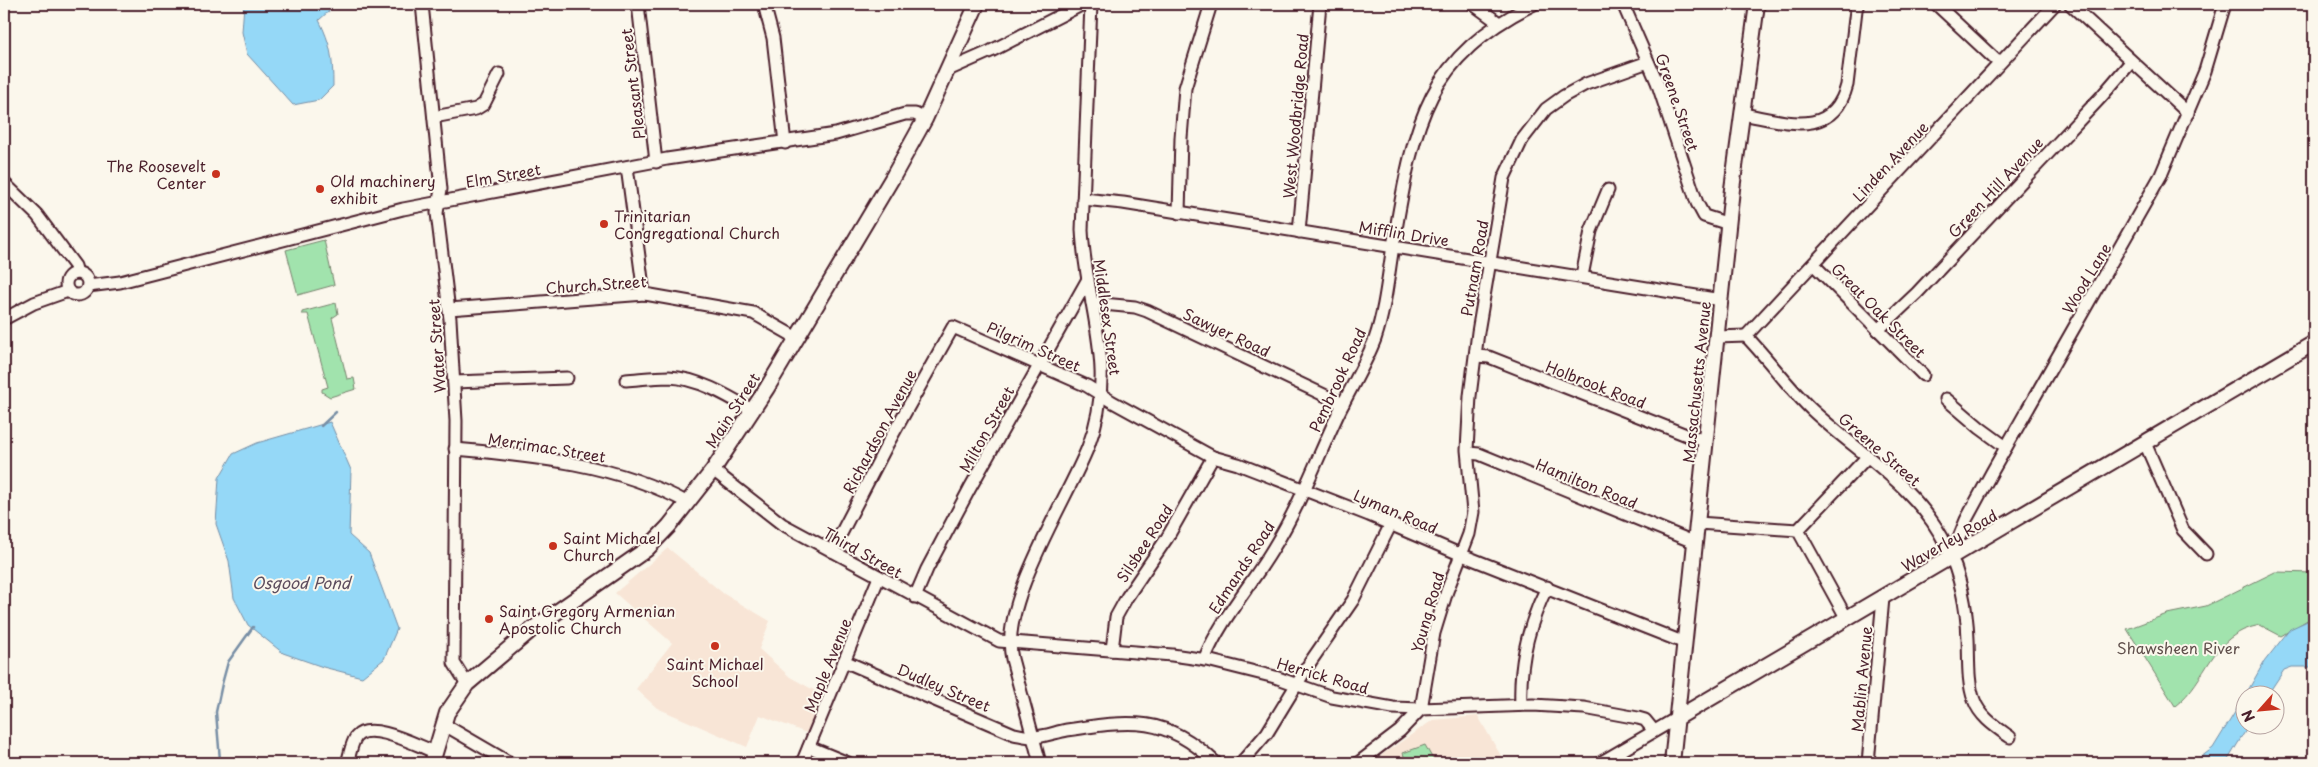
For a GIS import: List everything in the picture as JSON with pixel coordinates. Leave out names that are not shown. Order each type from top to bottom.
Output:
[{"type":"main road","name":"Main Street","points":[[434,757],[443,724],[452,703],[467,684],[531,630],[647,549],[669,526],[713,470],[797,338],[890,184],[925,119],[977,4]]},
{"type":"main road","name":"Massachusetts Avenue","points":[[1672,763],[1729,224],[1756,4]]},
{"type":"main road","name":"Waverley Road","points":[[1677,718],[2314,343]]},
{"type":"street","name":"Water Street","points":[[422,4],[441,189],[437,212],[449,309],[454,382],[454,663],[467,684]]},
{"type":"street","name":"Pleasant Street","points":[[638,4],[656,162]]},
{"type":"street","points":[[764,4],[773,38],[785,143]]},
{"type":"street","points":[[948,70],[1083,4]]},
{"type":"street","name":"Middlesex Street","points":[[1040,763],[1009,642],[1025,584],[1048,529],[1088,447],[1100,409],[1102,360],[1083,250],[1083,199],[1091,4]]},
{"type":"street","points":[[1179,213],[1181,138],[1185,88],[1211,4]]},
{"type":"street","name":"West Woodbridge Road","points":[[1299,232],[1320,4]]},
{"type":"street","points":[[1473,4],[1499,23]]},
{"type":"street","name":"Pembrook Road","points":[[1304,490],[1374,339],[1384,305],[1393,246],[1410,163],[1432,96],[1451,67],[1499,23],[1534,4]]},
{"type":"street","name":"Greene Street","points":[[1623,4],[1648,62],[1697,203],[1704,216],[1729,224]]},
{"type":"street","points":[[1742,114],[1798,122],[1821,121],[1832,115],[1845,94],[1858,4]]},
{"type":"street","points":[[1936,4],[1999,64]]},
{"type":"street","name":"Linden Avenue","points":[[1746,336],[2055,4]]},
{"type":"street","points":[[2070,4],[2188,114]]},
{"type":"street","name":"Wood Lane","points":[[1951,557],[1966,520],[2006,447],[2119,253],[2161,175],[2205,71],[2225,4]]},
{"type":"street","name":"Putnam Road","points":[[1462,555],[1469,534],[1473,512],[1468,453],[1470,396],[1504,178],[1530,128],[1546,109],[1586,84],[1648,62]]},
{"type":"street","name":"Green Hill Avenue","points":[[1878,330],[1917,293],[2101,97],[2131,62]]},
{"type":"street","points":[[434,117],[476,109],[484,104],[499,74]]},
{"type":"street","name":"Elm Street","points":[[88,286],[120,282],[403,209],[627,167],[853,131],[904,114],[915,114],[925,119]]},
{"type":"street","points":[[627,167],[644,294]]},
{"type":"street","points":[[4,183],[37,215],[76,266],[78,273],[87,279],[88,286],[81,295],[74,295],[68,291],[66,285],[68,278],[78,273]]},
{"type":"street","points":[[1582,276],[1591,231],[1608,190]]},
{"type":"street","name":"Mifflin Drive","points":[[1083,199],[1393,246],[1721,300]]},
{"type":"street","name":"Great Oak Street","points":[[1814,265],[1923,375]]},
{"type":"street","name":"Milton Street","points":[[915,596],[970,488],[1038,364],[1088,279]]},
{"type":"street","points":[[4,319],[27,306],[68,291]]},
{"type":"street","name":"Church Street","points":[[449,309],[644,294],[753,312],[797,338]]},
{"type":"street","name":"Sawyer Road","points":[[1092,303],[1128,306],[1147,311],[1343,404]]},
{"type":"street","name":"Pilgrim Street","points":[[953,327],[1087,386],[1101,395]]},
{"type":"street","name":"Richardson Avenue","points":[[832,551],[953,327]]},
{"type":"street","points":[[1717,338],[1746,336]]},
{"type":"street","name":"Greene Street","points":[[1746,336],[1812,410],[1868,456],[1919,506],[1941,536],[1951,557],[1966,615],[1974,699],[1989,723],[2010,737]]},
{"type":"street","name":"Holbrook Road","points":[[1476,356],[1489,357],[1694,438],[1706,440]]},
{"type":"street","points":[[626,380],[670,377],[682,379],[715,390],[752,410]]},
{"type":"street","points":[[454,382],[568,378]]},
{"type":"street","name":"Lyman Road","points":[[1101,395],[1213,457],[1391,524],[1462,555],[1685,643]]},
{"type":"street","points":[[1946,399],[2006,447]]},
{"type":"street","points":[[2145,443],[2183,530],[2206,554]]},
{"type":"street","name":"Merrimac Street","points":[[455,449],[535,458],[593,468],[628,478],[688,502]]},
{"type":"street","name":"Hamilton Road","points":[[1468,453],[1479,454],[1696,543]]},
{"type":"street","points":[[1798,530],[1868,456]]},
{"type":"street","name":"Silsbee Road","points":[[1112,650],[1116,617],[1137,581],[1167,538],[1213,457]]},
{"type":"street","name":"Third Street","points":[[713,470],[780,522],[999,641],[1009,642]]},
{"type":"street","name":"Edmands Road","points":[[1204,660],[1226,615],[1274,547],[1304,490]]},
{"type":"street","points":[[1698,523],[1798,530]]},
{"type":"street","points":[[1241,763],[1267,733],[1358,592],[1391,524]]},
{"type":"street","points":[[1798,530],[1847,619]]},
{"type":"street","name":"Young Road","points":[[1421,709],[1434,632],[1447,591],[1462,555]]},
{"type":"street","name":"Maple Avenue","points":[[802,763],[879,577]]},
{"type":"street","points":[[1521,704],[1520,686],[1524,652],[1529,629],[1546,587]]},
{"type":"street","name":"Mablin Avenue","points":[[1868,763],[1883,598]]},
{"type":"street","name":"Herrick Road","points":[[1009,642],[1112,650],[1204,660],[1268,675],[1297,686],[1359,703],[1421,709],[1521,704],[1584,708],[1645,720],[1654,731]]},
{"type":"street","name":"Dudley Street","points":[[844,661],[1014,734],[1033,737]]},
{"type":"street","points":[[1358,763],[1400,731],[1421,709]]},
{"type":"street","name":"Waverley Road","points":[[1600,763],[1677,718]]},
{"type":"street","points":[[1033,737],[1113,722],[1149,724],[1166,728],[1180,735],[1216,763]]},
{"type":"street","points":[[443,724],[510,763]]},
{"type":"street","points":[[347,763],[357,736],[367,731],[387,734],[434,757]]},
{"type":"street","points":[[809,747],[848,763]]},
{"type":"shaded area","name":"Saint Michael School","points":[[668,548],[724,594],[770,621],[759,649],[790,677],[821,694],[809,734],[760,715],[747,747],[657,708],[636,689],[672,643],[615,593]]},
{"type":"shaded area","points":[[1478,716],[1505,763],[1370,763],[1433,720]]},
{"type":"green space","points":[[324,240],[334,285],[298,295],[286,250]]},
{"type":"green space","points":[[336,303],[338,314],[332,318],[347,379],[354,378],[356,389],[330,397],[322,392],[322,389],[328,387],[308,314],[302,314],[302,312]]},
{"type":"green space","name":"Shawsheen River","points":[[2275,572],[2314,573],[2314,616],[2281,636],[2260,625],[2243,630],[2230,638],[2220,648],[2195,684],[2175,706],[2127,629],[2167,614],[2206,606]]},
{"type":"green space","points":[[1425,745],[1435,763],[1406,763],[1403,753]]},
{"type":"water","points":[[244,4],[337,4],[319,20],[331,52],[333,86],[319,100],[293,105],[247,54],[242,32]]},
{"type":"water","name":"Osgood Pond","points":[[330,422],[351,470],[349,535],[369,553],[397,629],[384,659],[362,677],[323,667],[283,653],[248,625],[234,598],[229,561],[216,524],[219,478],[233,454],[257,443]]},
{"type":"water","name":"Shawsheen River","points":[[2314,618],[2314,667],[2292,667],[2284,670],[2275,684],[2252,684],[2264,662],[2290,629]]},
{"type":"water","name":"Shawsheen River","points":[[2236,711],[2236,734],[2244,734],[2226,763],[2193,763],[2213,748]]},
{"type":"waterway","points":[[321,426],[336,412]]},
{"type":"waterway","points":[[216,763],[220,760],[216,712],[222,684],[228,662],[253,627]]},
{"type":"place","name":"The Roosevelt Center","points":[[216,174]]},
{"type":"place","name":"Old machinery exhibit","points":[[320,189]]},
{"type":"place","name":"Trinitarian Congregational Church","points":[[604,224]]},
{"type":"place","name":"Saint Michael Church","points":[[553,546]]},
{"type":"place","name":"Saint Gregory Armenian Apostolic Church","points":[[489,619]]},
{"type":"place","name":"Saint Michael School","points":[[715,646]]}]
